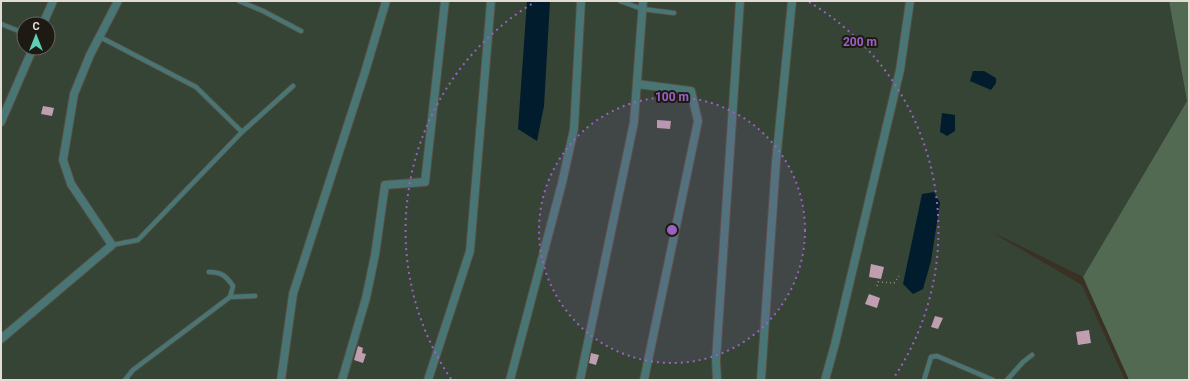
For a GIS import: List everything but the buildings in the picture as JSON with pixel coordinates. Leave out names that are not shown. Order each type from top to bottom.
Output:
[{"type":"street","points":[[46,16],[53,1]]},
{"type":"street","points":[[1,339],[112,245],[71,184],[63,160],[74,94],[90,55],[118,1]]},
{"type":"street","points":[[281,380],[293,294],[365,72],[386,1]]},
{"type":"street","points":[[342,380],[367,291],[375,255],[385,185],[425,182],[445,1]]},
{"type":"street","points":[[428,380],[470,251],[491,1]]},
{"type":"street","points":[[510,380],[562,183],[574,129],[581,1]]},
{"type":"street","points":[[717,380],[716,360],[740,1]]},
{"type":"street","points":[[761,380],[776,162],[792,1]]},
{"type":"street","points":[[825,380],[836,344],[900,70],[910,1]]},
{"type":"street","points":[[580,380],[634,122],[643,5]]},
{"type":"street","points":[[1,122],[30,56]]},
{"type":"street","points":[[637,84],[691,91],[698,121],[644,380]]},
{"type":"lane","points":[[239,1],[263,11],[301,31]]},
{"type":"lane","points":[[620,1],[674,13]]},
{"type":"lane","points":[[1,24],[16,30]]},
{"type":"lane","points":[[100,36],[196,88],[242,132]]},
{"type":"lane","points":[[112,245],[138,240],[242,132],[293,86]]},
{"type":"lane","points":[[209,272],[218,272],[226,276],[233,286],[230,297]]},
{"type":"lane","points":[[125,380],[133,370],[230,297],[255,296]]},
{"type":"lane","points":[[1007,380],[1023,362],[1032,355]]},
{"type":"lane","points":[[924,380],[931,358],[937,356],[993,380]]},
{"type":"path","points":[[878,282],[894,283],[899,276]]},
{"type":"path","points":[[878,286],[879,279]]},
{"type":"green space","points":[[1,1],[1169,1],[1187,101],[1083,277],[990,231],[1082,285],[1125,380],[1,380]]},
{"type":"green space","points":[[1169,1],[1189,1],[1189,380],[1129,380],[1083,277],[1187,101]]},
{"type":"water","points":[[527,1],[550,1],[544,106],[537,141],[518,129]]},
{"type":"water","points":[[973,71],[984,71],[996,78],[996,83],[991,90],[970,81]]},
{"type":"water","points":[[942,113],[955,115],[955,131],[947,136],[940,132]]},
{"type":"water","points":[[934,192],[940,203],[931,261],[923,289],[913,294],[903,284],[922,194]]}]
